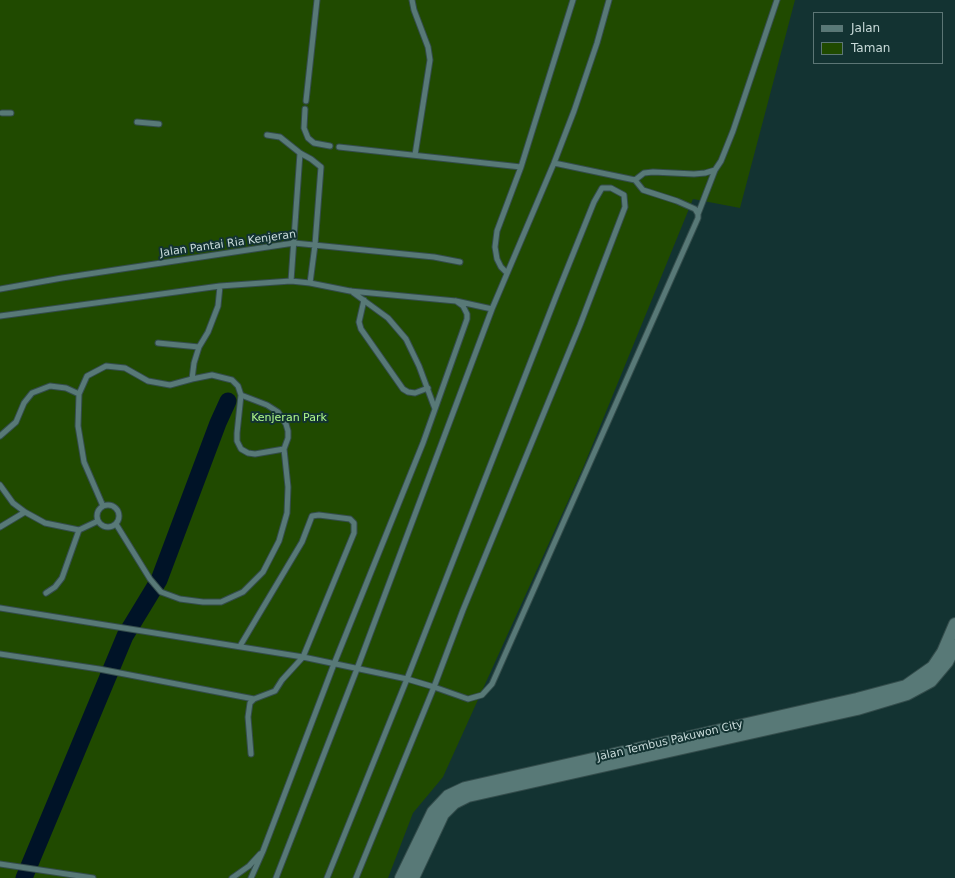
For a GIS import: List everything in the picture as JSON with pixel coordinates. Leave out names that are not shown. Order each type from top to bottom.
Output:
[{"type":"street","name":"Jalan Tembus Pakuwon City","points":[[401,878],[433,812],[448,796],[465,788],[906,686],[932,667],[944,652],[955,624]]},
{"type":"street","name":"Jalan Tembus Pakuwon City","points":[[413,878],[442,814],[454,803],[468,796],[857,708],[907,694],[931,681],[947,662],[955,646]]},
{"type":"lane","points":[[306,101],[317,0]]},
{"type":"lane","points":[[412,0],[414,10],[428,48],[430,60],[415,155]]},
{"type":"lane","points":[[507,273],[497,259],[495,247],[497,231],[521,167],[572,0]]},
{"type":"lane","points":[[276,878],[357,669],[492,309],[554,163],[597,43],[609,0]]},
{"type":"lane","points":[[0,608],[303,657],[407,679],[468,699],[482,696],[492,684],[698,218],[698,214],[715,170],[721,161],[733,131],[777,0]]},
{"type":"lane","points":[[305,109],[304,128],[308,138],[314,143],[330,146]]},
{"type":"lane","points":[[2,113],[11,113]]},
{"type":"lane","points":[[137,122],[159,124]]},
{"type":"lane","points":[[267,135],[280,137],[321,167],[315,244],[310,283]]},
{"type":"lane","points":[[339,147],[521,167]]},
{"type":"lane","points":[[291,281],[300,153]]},
{"type":"lane","points":[[554,163],[635,180],[643,190],[677,201],[695,209],[698,214]]},
{"type":"lane","points":[[635,180],[644,173],[694,174],[706,173],[715,170]]},
{"type":"lane","points":[[327,878],[407,679],[594,202],[602,188],[611,188],[624,196],[625,207],[580,325],[463,610],[434,687],[356,878]]},
{"type":"lane","name":"Jalan Pantai Ria Kenjeran","points":[[0,289],[62,278],[294,243],[315,244],[460,262]]},
{"type":"lane","points":[[0,316],[220,286],[291,281],[350,290],[456,301],[492,309]]},
{"type":"lane","points":[[192,379],[194,363],[199,347],[208,332],[218,306],[220,286]]},
{"type":"lane","points":[[350,290],[388,318],[406,339],[428,388],[435,409]]},
{"type":"lane","points":[[364,300],[359,322],[361,329],[403,389],[408,392],[415,393],[428,388]]},
{"type":"lane","points":[[252,878],[334,664],[423,443],[467,319],[467,314],[463,306],[456,301]]},
{"type":"lane","points":[[158,343],[199,347]]},
{"type":"lane","points":[[104,506],[84,462],[78,426],[79,394],[87,376],[106,366],[125,368],[148,381],[170,384],[212,375],[232,380],[238,386],[241,395],[237,432],[237,441],[240,449],[248,453],[255,454],[284,449]]},
{"type":"lane","points":[[0,436],[16,422],[24,403],[32,393],[50,386],[66,388],[79,394]]},
{"type":"lane","points":[[116,524],[150,579],[161,592],[180,599],[203,602],[221,602],[243,592],[263,572],[279,541],[287,514],[288,487],[284,449],[288,438],[288,431],[278,412],[267,405],[241,395]]},
{"type":"lane","points":[[0,485],[13,503],[25,512],[45,523],[79,530],[98,521]]},
{"type":"lane","points":[[104,506],[114,506],[117,510],[119,515],[116,524],[110,527],[103,526],[98,521],[97,515],[99,510],[104,506]]},
{"type":"lane","points":[[0,527],[25,512]]},
{"type":"lane","points":[[240,646],[302,542],[312,516],[319,515],[350,520],[354,523],[354,533],[303,657],[282,680],[275,691],[254,699],[250,703],[248,717],[251,754]]},
{"type":"lane","points":[[46,593],[55,587],[62,578],[79,530]]},
{"type":"lane","points":[[0,654],[99,669],[254,699]]},
{"type":"lane","points":[[232,878],[249,866],[263,851]]},
{"type":"lane","points":[[0,864],[94,878]]},
{"type":"green space","name":"Kenjeran Park","points":[[0,0],[795,0],[740,208],[693,199],[583,468],[443,777],[413,813],[388,878],[0,878]]},
{"type":"waterway","points":[[24,878],[125,636],[159,580],[218,423],[228,401]]}]
